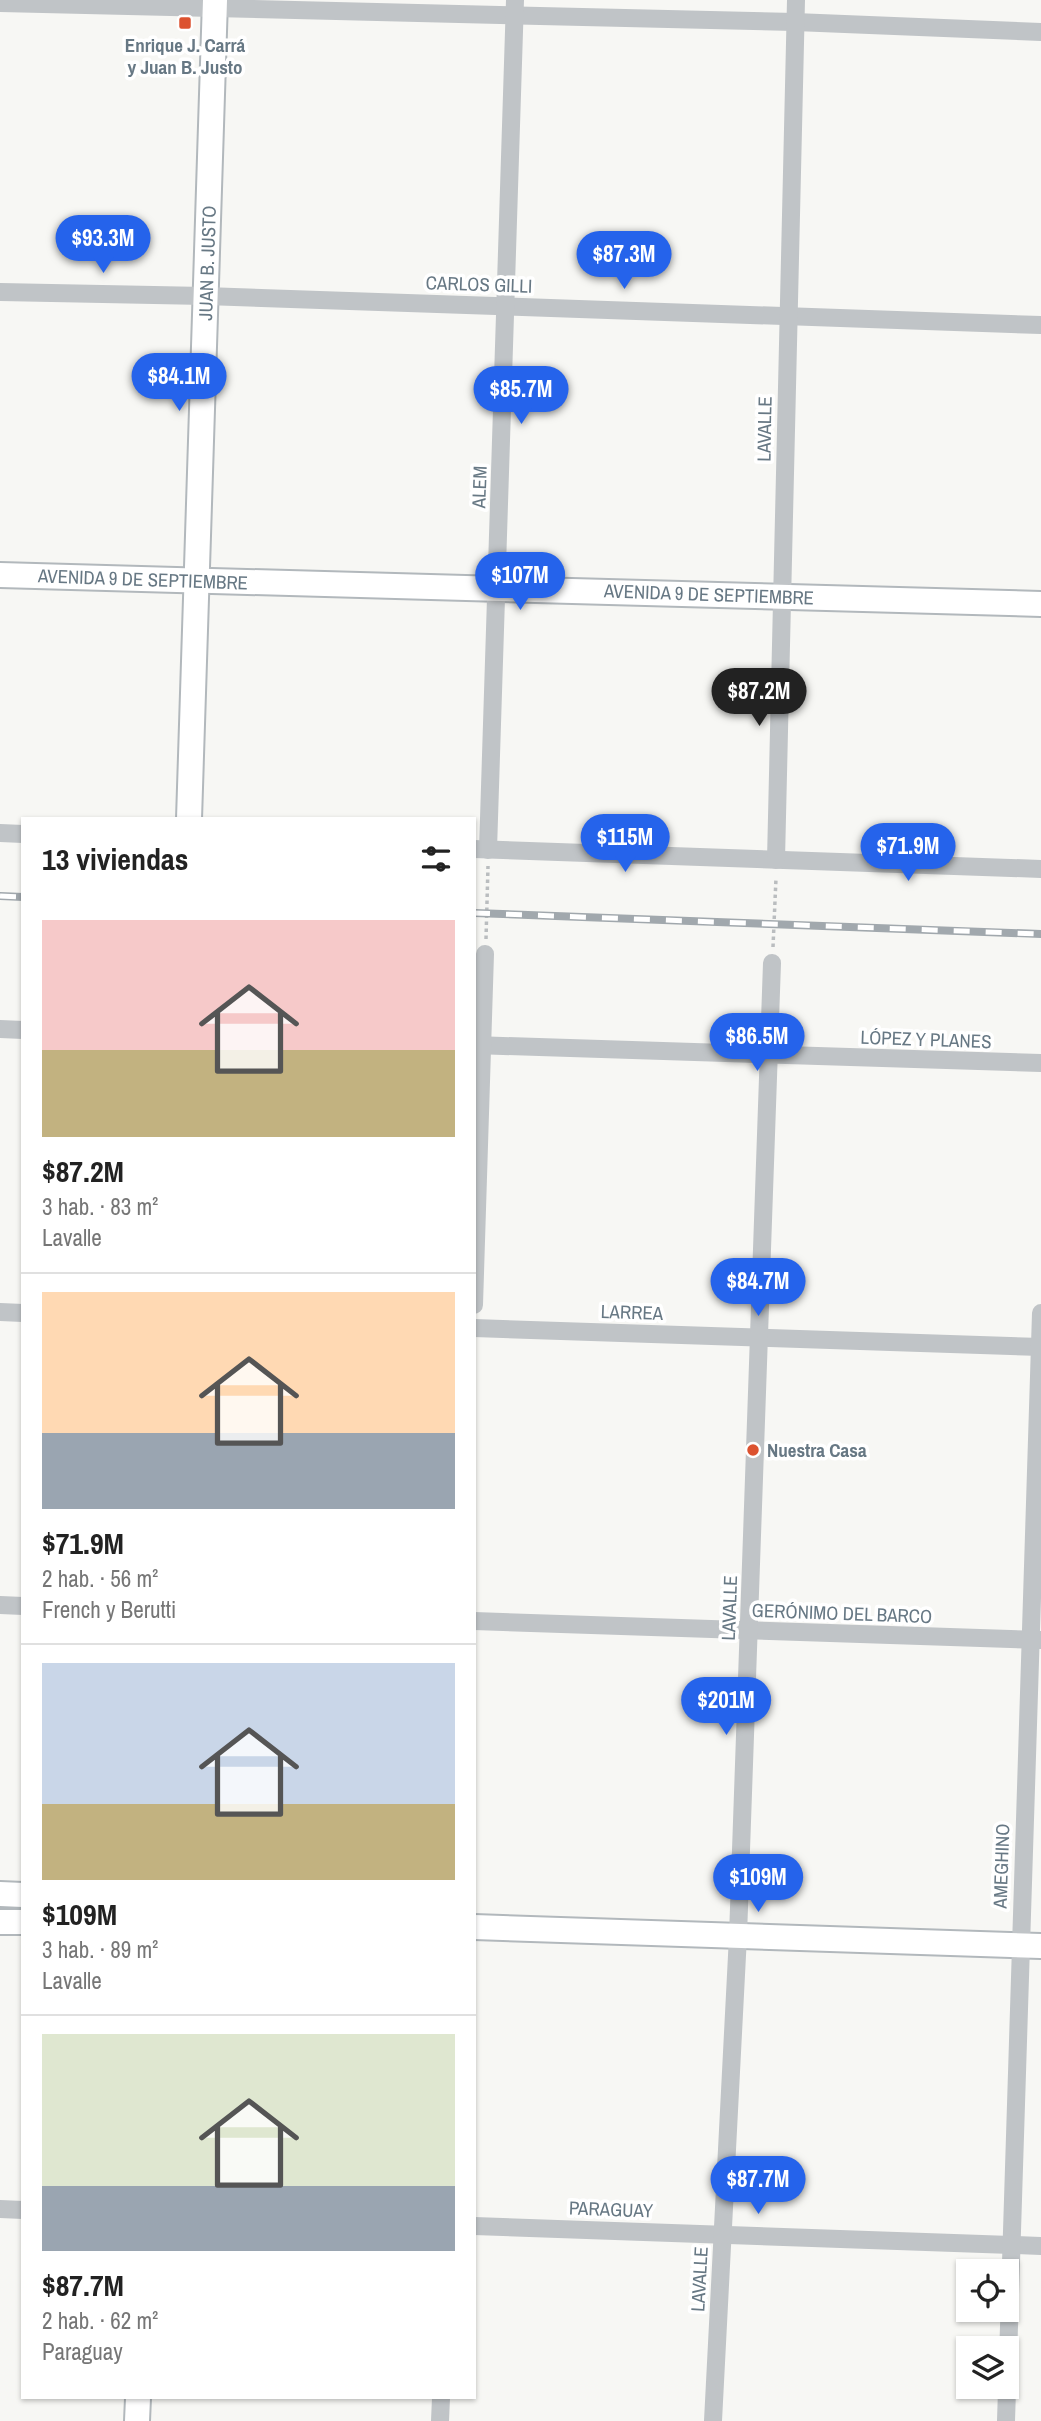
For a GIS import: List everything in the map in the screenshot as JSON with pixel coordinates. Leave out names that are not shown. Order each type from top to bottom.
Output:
[{"type":"street","name":"LAVALLE","points":[[776,860],[796,0]]},
{"type":"street","points":[[0,3],[514,8],[1041,32]]},
{"type":"street","name":"JUAN B. JUSTO","points":[[189,817],[215,4]]},
{"type":"street","name":"ALEM","points":[[481,850],[496,589],[514,8]]},
{"type":"street","name":"CARLOS GILLI","points":[[0,292],[205,296],[1041,325]]},
{"type":"street","name":"AVENIDA 9 DE SEPTIEMBRE","points":[[0,575],[1041,604]]},
{"type":"street","points":[[0,833],[21,834]]},
{"type":"street","points":[[481,850],[1041,869]]},
{"type":"street","points":[[476,1175],[478,1045],[485,954]]},
{"type":"street","name":"LAVALLE","points":[[713,2421],[738,1936],[772,963]]},
{"type":"street","points":[[0,1029],[21,1030]]},
{"type":"street","name":"LÓPEZ Y PLANES","points":[[478,1045],[1041,1063]]},
{"type":"street","points":[[0,1312],[21,1313]]},
{"type":"street","name":"AMEGHINO","points":[[1006,2421],[1010,2245],[1030,1946],[1041,1313]]},
{"type":"street","name":"LARREA","points":[[476,1328],[1040,1347]]},
{"type":"street","points":[[0,1605],[21,1606]]},
{"type":"street","name":"GERÓNIMO DEL BARCO","points":[[476,1621],[1036,1640]]},
{"type":"street","points":[[0,1894],[21,1895]]},
{"type":"street","points":[[0,1922],[21,1923]]},
{"type":"street","points":[[476,1927],[1030,1946]]},
{"type":"street","points":[[0,2209],[21,2210]]},
{"type":"street","name":"PARAGUAY","points":[[476,2226],[1041,2246]]},
{"type":"street","points":[[137,2421],[138,2399]]},
{"type":"street","points":[[440,2399],[440,2421]]},
{"type":"path","points":[[481,850],[485,954]]},
{"type":"path","points":[[772,963],[776,860]]},
{"type":"railway","points":[[0,896],[21,897]]},
{"type":"railway","points":[[476,913],[1041,934]]},
{"type":"place","name":"Enrique J. Carrá y Juan B. Justo","points":[[185,23]]},
{"type":"place","name":"Nuestra Casa","points":[[753,1450]]}]
